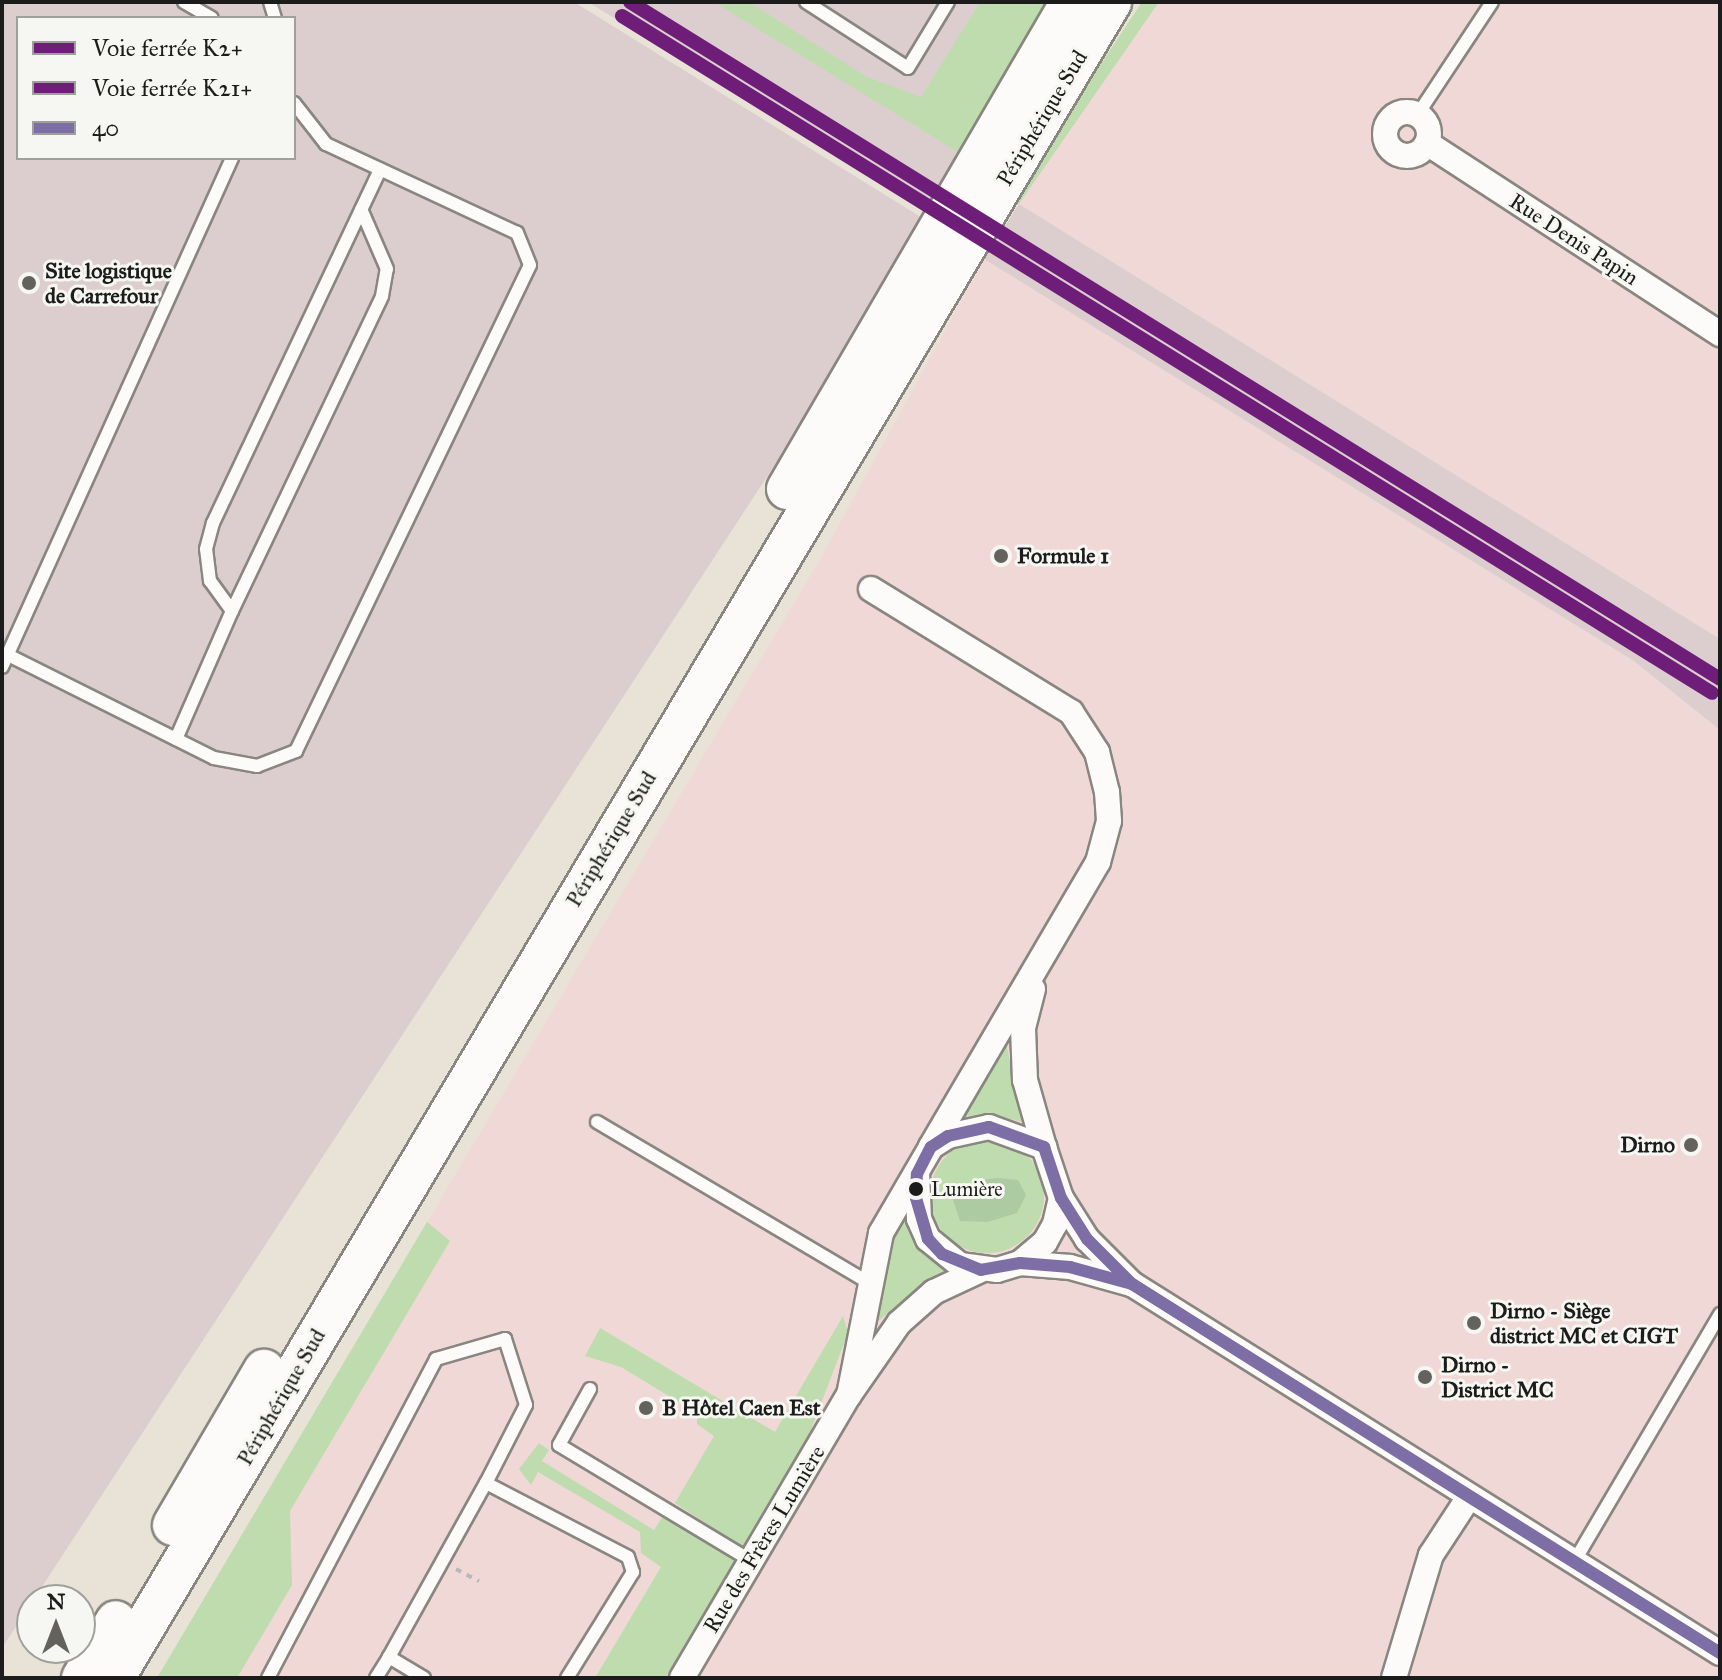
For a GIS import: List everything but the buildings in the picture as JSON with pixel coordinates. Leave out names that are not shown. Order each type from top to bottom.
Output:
[{"type":"highway","name":"Périphérique Sud","points":[[82,1678],[1071,2]]},
{"type":"highway","name":"Périphérique Sud","points":[[114,1678],[1111,2]]},
{"type":"street","points":[[1418,114],[1428,127],[1427,143],[1407,156],[1387,142],[1392,117],[1418,114]]},
{"type":"street","name":"Rue Denis Papin","points":[[1427,143],[1720,334]]},
{"type":"street","points":[[849,1395],[881,1233],[1039,963],[1101,849],[1109,821],[1097,752],[1071,712],[871,589]]},
{"type":"street","points":[[1039,963],[1023,1028],[1025,1080],[1061,1198],[1087,1239],[1132,1284],[1720,1653]]},
{"type":"street","points":[[931,1147],[948,1136],[989,1127],[1044,1147]]},
{"type":"street","points":[[917,1174],[919,1219],[928,1239],[960,1265],[981,1270],[1020,1263],[1070,1267],[1132,1284]]},
{"type":"street","points":[[1020,1263],[1045,1242],[1061,1198]]},
{"type":"street","name":"Rue des Frères Lumière","points":[[682,1678],[849,1395],[899,1323],[934,1292],[981,1270]]},
{"type":"street","points":[[1394,1678],[1431,1555],[1469,1497]]},
{"type":"lane","points":[[184,2],[208,16]]},
{"type":"lane","points":[[806,2],[908,68],[948,2]]},
{"type":"lane","points":[[1418,114],[1492,2]]},
{"type":"lane","points":[[231,160],[5,661],[238,766],[278,761],[296,751],[530,265],[517,233],[326,144],[296,106]]},
{"type":"lane","points":[[232,611],[210,581],[206,549],[213,523],[380,169]]},
{"type":"lane","points":[[176,739],[232,611],[382,296],[387,269],[361,209]]},
{"type":"lane","points":[[597,1122],[869,1283]]},
{"type":"lane","points":[[1574,1562],[1720,1314]]},
{"type":"lane","points":[[268,1678],[436,1359],[505,1339],[526,1405],[486,1483],[376,1678]]},
{"type":"lane","points":[[590,1389],[559,1445],[751,1561]]},
{"type":"lane","points":[[486,1483],[628,1557],[633,1572],[567,1678]]},
{"type":"lane","points":[[389,1657],[424,1678]]},
{"type":"path","points":[[442,1562],[479,1581]]},
{"type":"shaded area","points":[[2,2],[574,2],[932,224],[44,1584],[16,1584],[16,1627],[2,1648]]},
{"type":"shaded area","points":[[588,2],[1043,2],[958,152],[940,218]]},
{"type":"shaded area","points":[[1159,2],[1720,2],[1720,639],[1019,204]]},
{"type":"shaded area","points":[[1019,204],[1720,639],[1720,730],[1634,661],[984,259]]},
{"type":"shaded area","points":[[984,259],[1635,661],[1720,730],[1720,1678],[157,1678],[823,554]]},
{"type":"green space","points":[[749,2],[867,77],[921,97],[980,2],[1047,2],[966,157],[716,3]]},
{"type":"green space","points":[[1142,2],[1159,2],[1019,204],[1011,199]]},
{"type":"green space","points":[[1006,1042],[1023,1122],[984,1113],[962,1118]]},
{"type":"green space","points":[[987,1139],[1019,1148],[1035,1164],[1044,1196],[1035,1228],[1019,1244],[987,1253],[955,1244],[939,1228],[930,1196],[939,1164],[955,1148]]},
{"type":"green space","points":[[997,1178],[1018,1180],[1026,1195],[1017,1213],[987,1222],[960,1221],[953,1200],[973,1181]]},
{"type":"green space","points":[[906,1208],[921,1248],[951,1272],[926,1282],[877,1322],[895,1236]]},
{"type":"green space","points":[[427,1222],[450,1241],[290,1511],[292,1585],[237,1678],[157,1678]]},
{"type":"green space","points":[[843,1316],[848,1333],[810,1432],[742,1547],[675,1503],[714,1436],[697,1424],[697,1413],[621,1367],[585,1356],[600,1328],[775,1432]]},
{"type":"green space","points":[[539,1443],[549,1450],[542,1461],[654,1530],[663,1516],[735,1561],[665,1678],[595,1678],[661,1567],[641,1553],[640,1532],[538,1472],[531,1485],[519,1469]]},
{"type":"rail line","name":"K2+","points":[[630,2],[1720,679]]},
{"type":"rail line","name":"K21+","points":[[622,16],[1712,693]]},
{"type":"transit line","name":"40","points":[[989,1127],[1044,1147],[1061,1198],[1087,1239],[1132,1284],[1070,1267],[1020,1263],[981,1270],[942,1254],[928,1239],[916,1198],[917,1174],[931,1147],[948,1136],[989,1127]]},
{"type":"transit line","name":"40","points":[[1132,1284],[1720,1653],[1436,1476],[1132,1284]]},
{"type":"place","name":"Site logistique de Carrefour","points":[[29,283]]},
{"type":"place","name":"Formule 1","points":[[1001,556]]},
{"type":"place","name":"Dirno","points":[[1691,1145]]},
{"type":"place","name":"Lumière","points":[[916,1189]]},
{"type":"place","name":"Dirno - Siège district MC et CIGT","points":[[1474,1323]]},
{"type":"place","name":"Dirno - District MC","points":[[1425,1377]]},
{"type":"place","name":"B Hôtel Caen Est","points":[[646,1408]]}]
